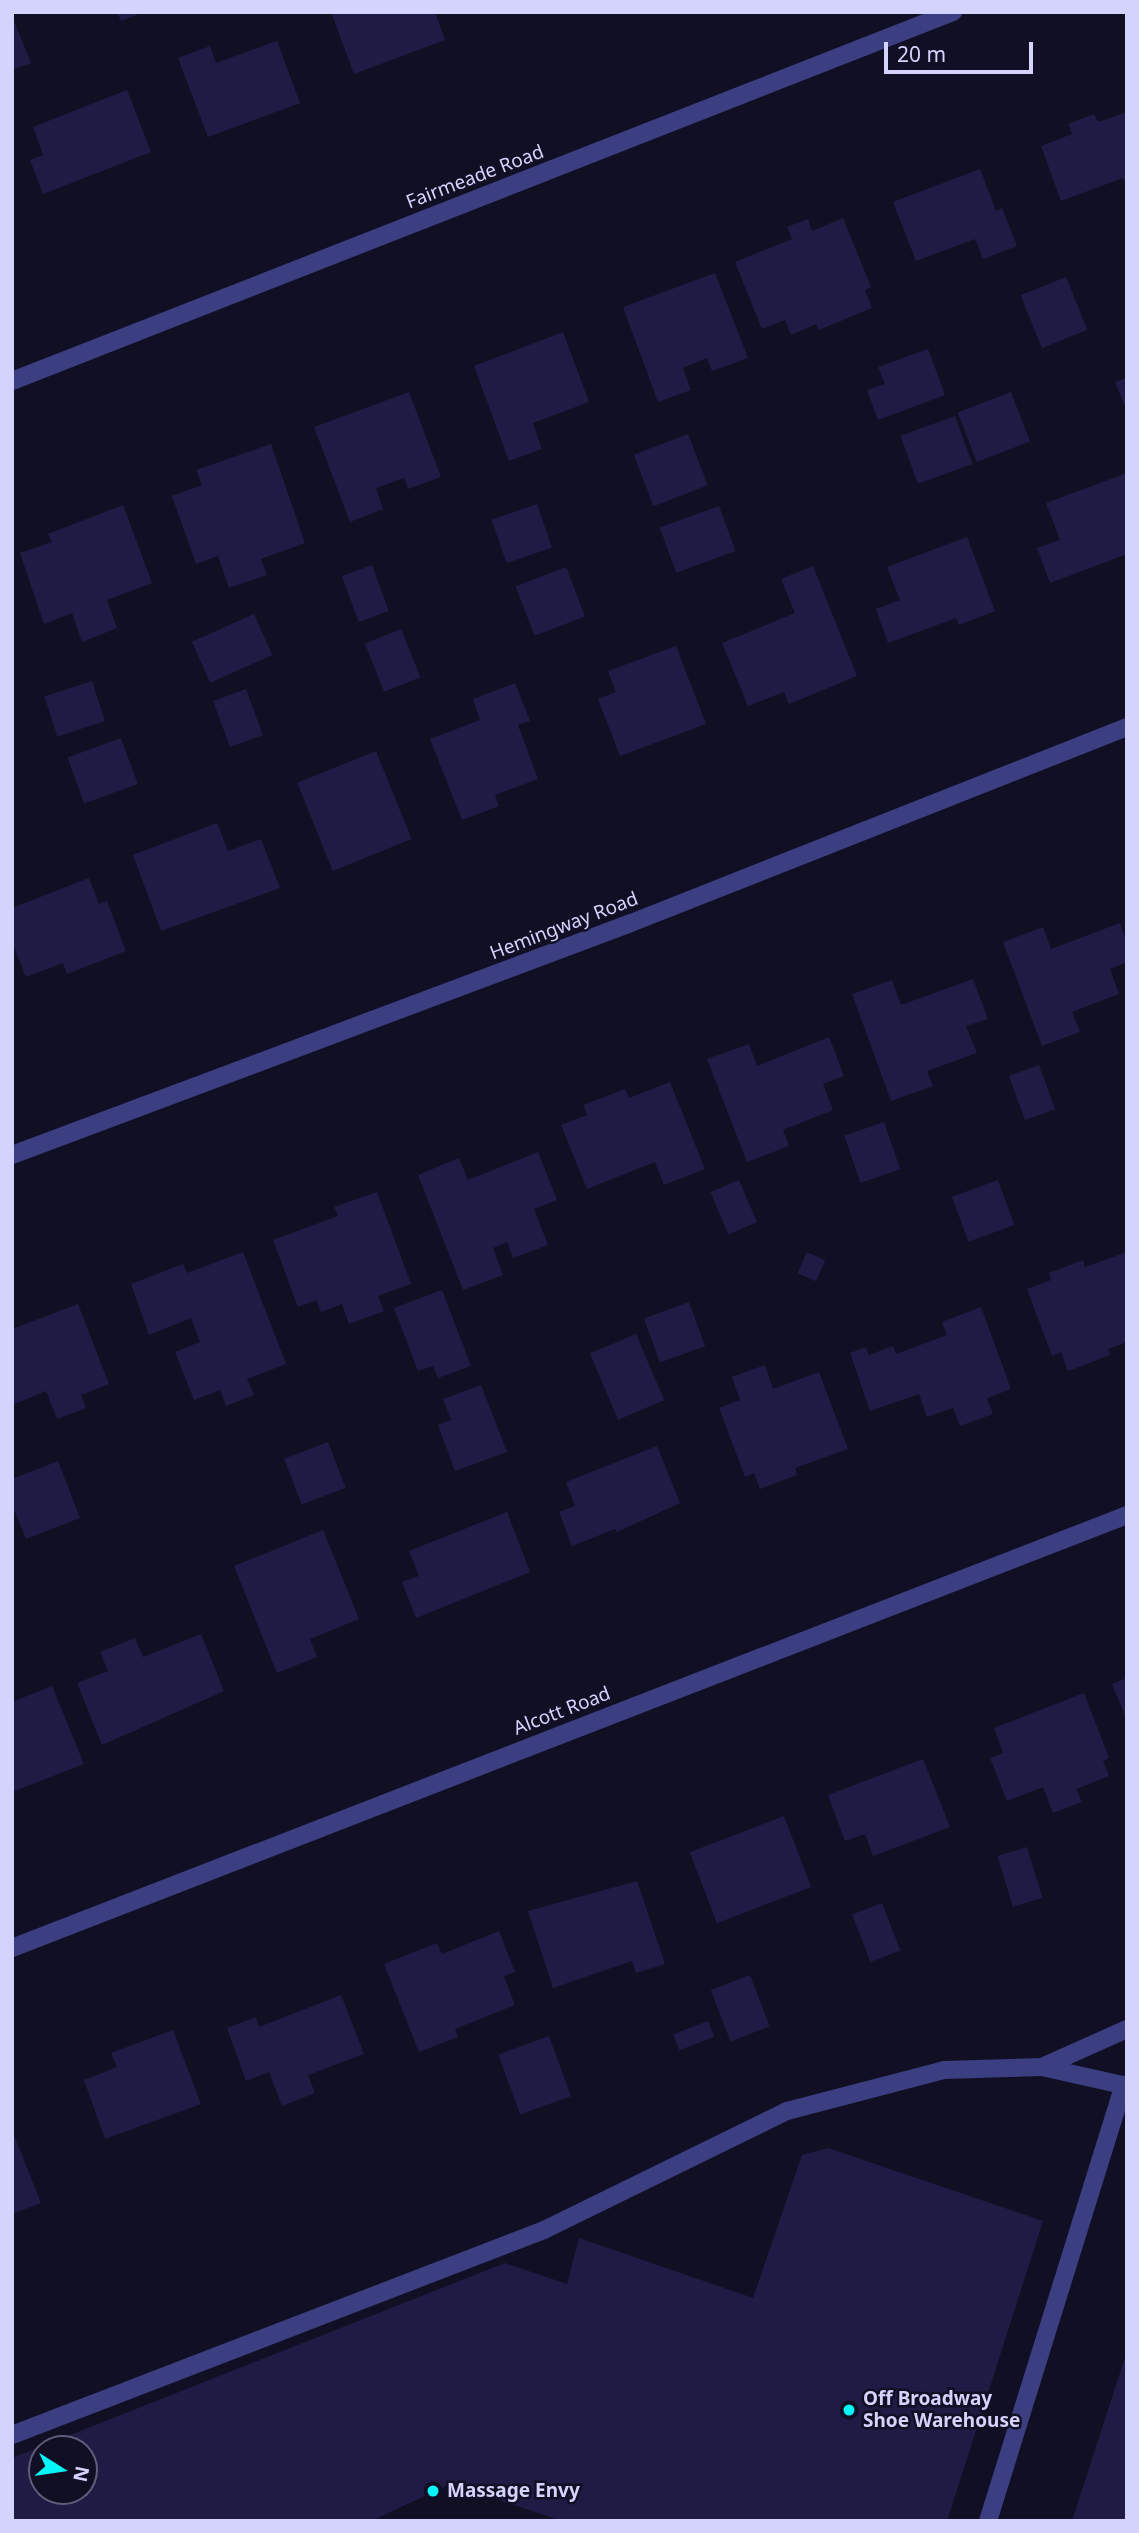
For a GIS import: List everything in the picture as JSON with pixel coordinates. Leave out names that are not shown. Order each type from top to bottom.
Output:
[{"type":"street","name":"Fairmeade Road","points":[[12,381],[953,12]]},
{"type":"street","name":"Hemingway Road","points":[[12,1155],[631,923],[1127,727]]},
{"type":"street","name":"Alcott Road","points":[[12,1948],[1127,1515]]},
{"type":"street","points":[[1042,2067],[1127,2029]]},
{"type":"street","points":[[12,2435],[544,2230],[787,2111],[944,2070],[1042,2067],[1126,2085],[988,2521]]},
{"type":"building","points":[[117,12],[144,12],[121,21]]},
{"type":"building","points":[[331,12],[435,12],[445,40],[354,74]]},
{"type":"building","points":[[12,16],[31,63],[12,70]]},
{"type":"building","points":[[277,41],[300,103],[208,137],[178,58],[210,46],[216,63]]},
{"type":"building","points":[[127,90],[151,152],[43,194],[30,160],[43,155],[33,127]]},
{"type":"building","points":[[1127,112],[1127,187],[1123,178],[1061,201],[1041,146],[1072,134],[1068,124],[1094,114],[1098,122]]},
{"type":"building","points":[[980,169],[996,211],[1002,208],[1017,246],[983,259],[975,239],[916,261],[893,202]]},
{"type":"building","points":[[843,218],[871,287],[865,290],[872,308],[819,330],[816,324],[791,335],[785,320],[762,329],[735,262],[792,239],[787,227],[808,219],[812,231]]},
{"type":"building","points":[[715,273],[748,358],[712,371],[707,358],[683,368],[691,390],[658,402],[623,307]]},
{"type":"building","points":[[1066,277],[1087,330],[1042,348],[1021,295]]},
{"type":"building","points":[[563,332],[589,402],[533,423],[542,449],[509,461],[474,366]]},
{"type":"building","points":[[928,349],[945,395],[878,420],[867,390],[885,384],[878,367]]},
{"type":"building","points":[[1127,378],[1127,411],[1115,382]]},
{"type":"building","points":[[409,392],[441,477],[408,489],[404,478],[376,488],[383,509],[350,522],[314,427]]},
{"type":"building","points":[[1011,392],[1030,441],[977,462],[958,412]]},
{"type":"building","points":[[955,416],[972,464],[918,484],[900,436]]},
{"type":"building","points":[[688,434],[708,485],[654,506],[634,455]]},
{"type":"building","points":[[271,444],[305,543],[261,559],[267,575],[229,588],[218,556],[196,564],[172,496],[202,485],[196,470]]},
{"type":"building","points":[[1127,473],[1127,554],[1050,583],[1037,548],[1060,540],[1046,503]]},
{"type":"building","points":[[537,504],[552,547],[507,563],[492,520]]},
{"type":"building","points":[[123,505],[152,583],[107,600],[117,628],[82,642],[72,613],[44,624],[20,553],[52,542],[48,534]]},
{"type":"building","points":[[719,506],[735,551],[676,573],[660,528]]},
{"type":"building","points":[[967,537],[995,611],[959,625],[956,618],[888,643],[876,609],[900,600],[887,567]]},
{"type":"building","points":[[372,565],[389,611],[359,622],[342,576]]},
{"type":"building","points":[[813,566],[857,676],[789,704],[784,692],[748,706],[722,643],[795,613],[781,579]]},
{"type":"building","points":[[566,567],[585,616],[535,636],[516,586]]},
{"type":"building","points":[[254,614],[272,655],[210,683],[192,642]]},
{"type":"building","points":[[401,629],[420,677],[384,692],[365,644]]},
{"type":"building","points":[[676,646],[706,724],[620,756],[598,699],[616,692],[608,671]]},
{"type":"building","points":[[92,681],[105,721],[57,736],[44,696]]},
{"type":"building","points":[[515,683],[530,721],[518,725],[538,779],[495,795],[499,806],[462,820],[430,739],[480,720],[473,699]]},
{"type":"building","points":[[246,689],[263,735],[230,747],[213,701]]},
{"type":"building","points":[[121,738],[138,784],[84,804],[67,757]]},
{"type":"building","points":[[376,751],[412,839],[333,871],[297,783]]},
{"type":"building","points":[[217,823],[228,851],[261,839],[280,888],[161,931],[133,855]]},
{"type":"building","points":[[89,878],[99,904],[107,901],[126,951],[67,974],[63,963],[26,977],[12,942],[12,908]]},
{"type":"building","points":[[1120,923],[1127,943],[1127,962],[1110,969],[1119,994],[1072,1012],[1080,1032],[1042,1046],[1003,942],[1043,927],[1051,949]]},
{"type":"building","points":[[973,979],[988,1019],[966,1026],[977,1053],[927,1071],[933,1086],[891,1101],[852,994],[892,980],[901,1005]]},
{"type":"building","points":[[829,1037],[844,1076],[823,1084],[833,1110],[783,1130],[789,1146],[747,1162],[707,1059],[749,1044],[757,1066]]},
{"type":"building","points":[[1039,1065],[1055,1109],[1025,1120],[1009,1076]]},
{"type":"building","points":[[670,1082],[705,1169],[664,1185],[655,1162],[587,1189],[561,1125],[587,1115],[583,1105],[625,1089],[629,1098]]},
{"type":"building","points":[[884,1122],[900,1169],[861,1183],[844,1136]]},
{"type":"building","points":[[538,1152],[557,1200],[534,1209],[548,1245],[513,1258],[507,1242],[493,1248],[503,1275],[463,1290],[418,1175],[459,1158],[468,1180]]},
{"type":"building","points":[[739,1180],[757,1222],[728,1234],[710,1192]]},
{"type":"building","points":[[998,1180],[1014,1225],[968,1242],[952,1197]]},
{"type":"building","points":[[377,1192],[411,1284],[378,1296],[384,1311],[349,1324],[342,1304],[321,1312],[316,1300],[298,1307],[273,1240],[338,1216],[334,1207]]},
{"type":"building","points":[[243,1252],[286,1364],[247,1379],[254,1395],[226,1406],[220,1390],[194,1400],[175,1352],[200,1342],[191,1318],[149,1335],[131,1284],[183,1264],[187,1273]]},
{"type":"building","points":[[807,1252],[825,1260],[816,1281],[798,1273]]},
{"type":"building","points":[[1127,1252],[1127,1342],[1108,1349],[1110,1355],[1068,1371],[1061,1352],[1052,1356],[1027,1289],[1051,1280],[1049,1273],[1083,1260],[1085,1267]]},
{"type":"building","points":[[442,1290],[471,1366],[438,1378],[433,1366],[418,1371],[394,1308]]},
{"type":"building","points":[[689,1302],[705,1346],[660,1363],[644,1318]]},
{"type":"building","points":[[78,1304],[109,1384],[81,1395],[86,1408],[57,1419],[46,1391],[12,1405],[12,1329]]},
{"type":"building","points":[[981,1307],[1011,1389],[987,1398],[993,1414],[960,1426],[953,1408],[927,1417],[919,1394],[870,1411],[850,1353],[866,1347],[869,1355],[893,1346],[896,1354],[947,1335],[942,1322]]},
{"type":"building","points":[[636,1334],[664,1400],[618,1420],[590,1354]]},
{"type":"building","points":[[765,1365],[773,1389],[819,1372],[848,1449],[795,1468],[797,1475],[760,1489],[754,1473],[745,1477],[719,1408],[740,1400],[732,1377]]},
{"type":"building","points":[[481,1385],[507,1452],[455,1471],[438,1425],[451,1420],[443,1399]]},
{"type":"building","points":[[328,1442],[346,1488],[302,1505],[284,1459]]},
{"type":"building","points":[[657,1446],[680,1503],[617,1532],[615,1529],[572,1546],[559,1512],[575,1506],[566,1482]]},
{"type":"building","points":[[58,1461],[80,1518],[26,1539],[12,1505],[12,1479]]},
{"type":"building","points":[[507,1512],[530,1572],[416,1618],[402,1582],[419,1576],[409,1551]]},
{"type":"building","points":[[323,1530],[359,1619],[310,1639],[317,1657],[277,1673],[234,1566]]},
{"type":"building","points":[[201,1634],[224,1691],[102,1745],[77,1683],[108,1671],[100,1652],[135,1638],[143,1657]]},
{"type":"building","points":[[1127,1678],[1127,1721],[1112,1684]]},
{"type":"building","points":[[52,1686],[84,1764],[12,1792],[12,1702]]},
{"type":"building","points":[[1084,1693],[1109,1758],[1103,1761],[1109,1776],[1076,1789],[1082,1802],[1053,1813],[1043,1787],[1007,1801],[990,1758],[1003,1753],[994,1728]]},
{"type":"building","points":[[923,1759],[950,1827],[873,1856],[865,1834],[845,1841],[828,1795]]},
{"type":"building","points":[[784,1816],[811,1887],[717,1923],[690,1852]]},
{"type":"building","points":[[1027,1847],[1042,1898],[1013,1907],[997,1856]]},
{"type":"building","points":[[637,1881],[665,1964],[636,1973],[632,1961],[553,1988],[528,1911]]},
{"type":"building","points":[[882,1903],[900,1951],[870,1962],[852,1914]]},
{"type":"building","points":[[499,1931],[515,1972],[504,1976],[515,2005],[455,2029],[458,2037],[419,2052],[384,1964],[437,1943],[442,1954]]},
{"type":"building","points":[[750,1975],[770,2026],[730,2041],[711,1990]]},
{"type":"building","points":[[341,1995],[364,2054],[308,2075],[315,2093],[282,2106],[269,2072],[246,2081],[227,2028],[256,2017],[259,2027]]},
{"type":"building","points":[[708,2021],[714,2037],[680,2050],[673,2034]]},
{"type":"building","points":[[173,2030],[201,2104],[105,2139],[84,2080],[117,2067],[111,2053]]},
{"type":"building","points":[[549,2036],[571,2096],[520,2115],[498,2054]]},
{"type":"building","points":[[12,2130],[41,2203],[12,2214]]},
{"type":"building","points":[[828,2148],[1043,2221],[947,2521],[562,2521],[451,2484],[371,2521],[12,2521],[12,2458],[28,2452],[28,2505],[98,2505],[98,2435],[70,2435],[505,2263],[567,2284],[579,2238],[753,2298],[802,2155]]},
{"type":"building","points":[[1126,2354],[1127,2521],[1072,2521]]},
{"type":"place","name":"Off Broadway Shoe Warehouse","points":[[849,2410]]},
{"type":"place","name":"Massage Envy","points":[[433,2491]]}]
